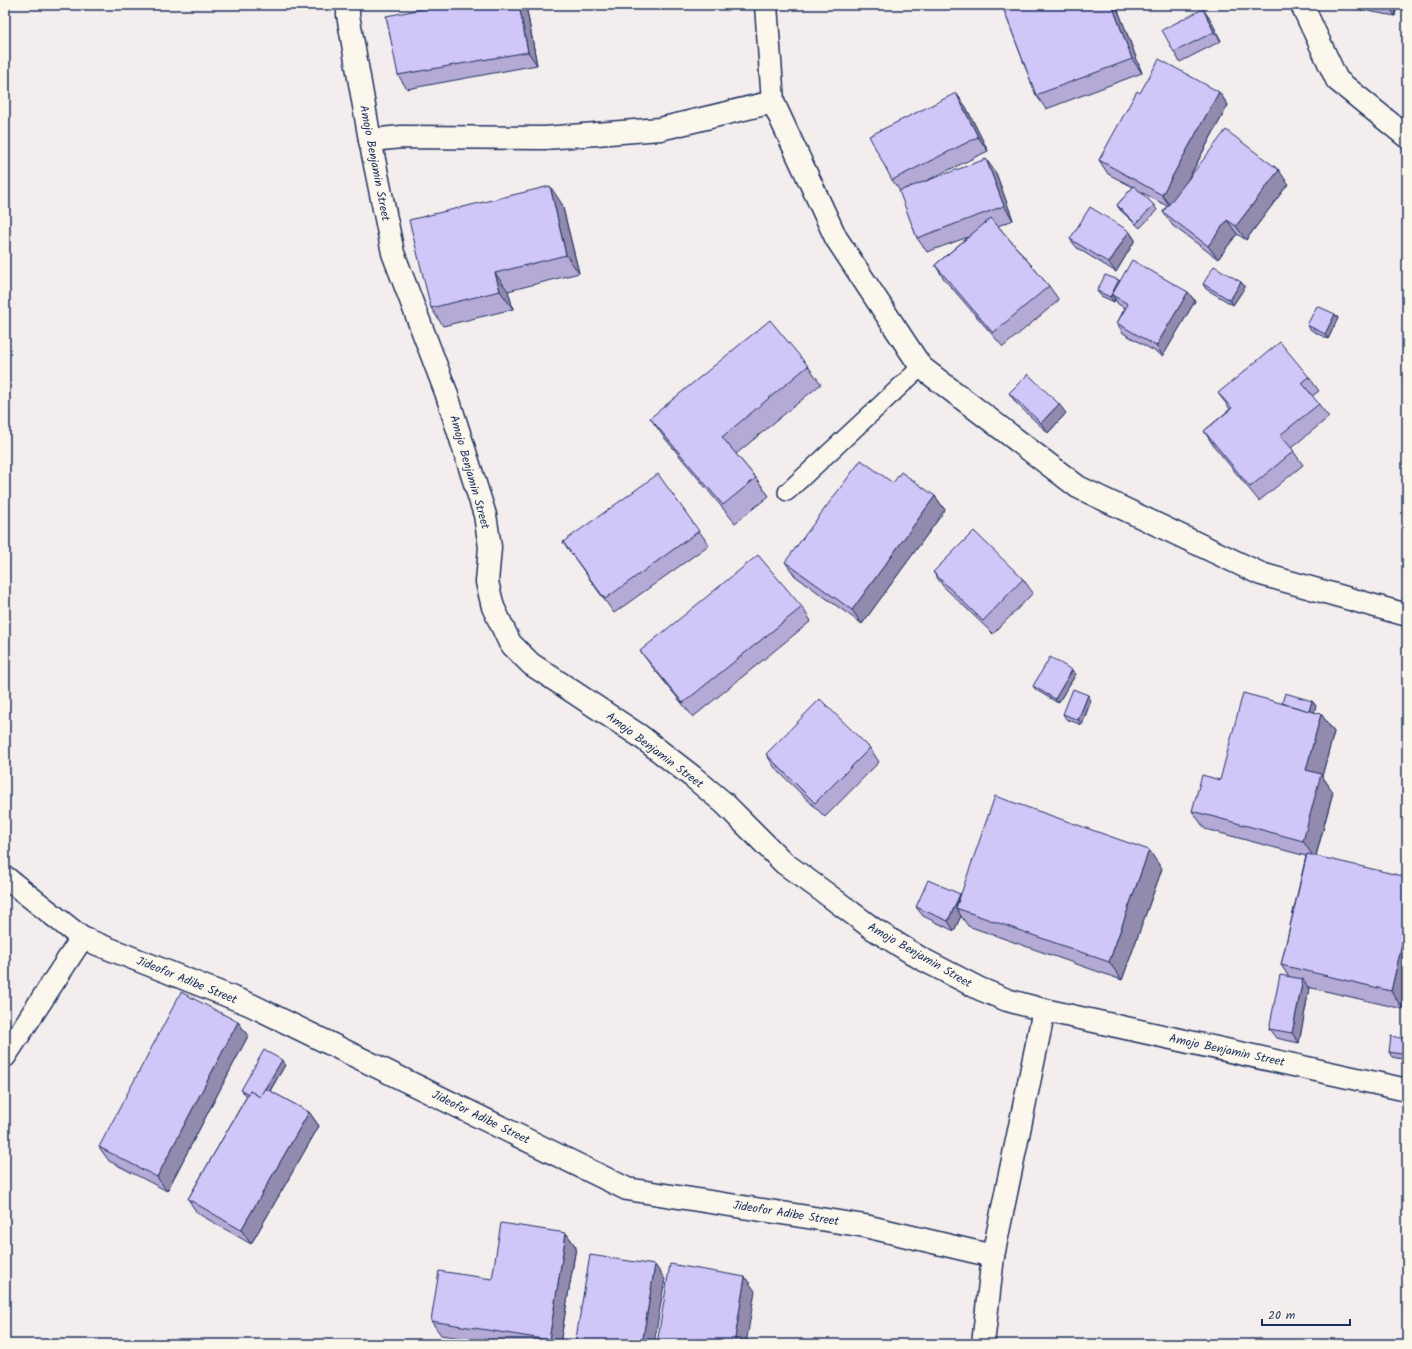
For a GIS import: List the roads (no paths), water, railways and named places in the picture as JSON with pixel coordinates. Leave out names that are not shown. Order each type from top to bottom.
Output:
[{"type":"street","name":"Amojo Benjamin Street","points":[[348,5],[348,15],[370,140],[393,253],[446,392],[485,515],[490,547],[488,582],[493,607],[510,643],[531,664],[640,736],[693,777],[724,803],[784,863],[872,928],[920,958],[980,989],[1007,1000],[1044,1010],[1407,1090]]},
{"type":"street","points":[[766,5],[773,102],[836,238],[921,367],[1078,487],[1261,574],[1407,615]]},
{"type":"street","points":[[1302,5],[1337,80],[1407,137]]},
{"type":"street","points":[[370,140],[402,137],[546,138],[660,129],[773,102]]},
{"type":"street","name":"Jideofor Adibe Street","points":[[5,877],[82,938],[250,1005],[627,1189],[865,1226],[993,1256]]},
{"type":"street","points":[[5,1056],[82,938]]},
{"type":"street","points":[[983,1344],[993,1256],[1044,1010]]},
{"type":"lane","points":[[787,492],[921,367]]}]
